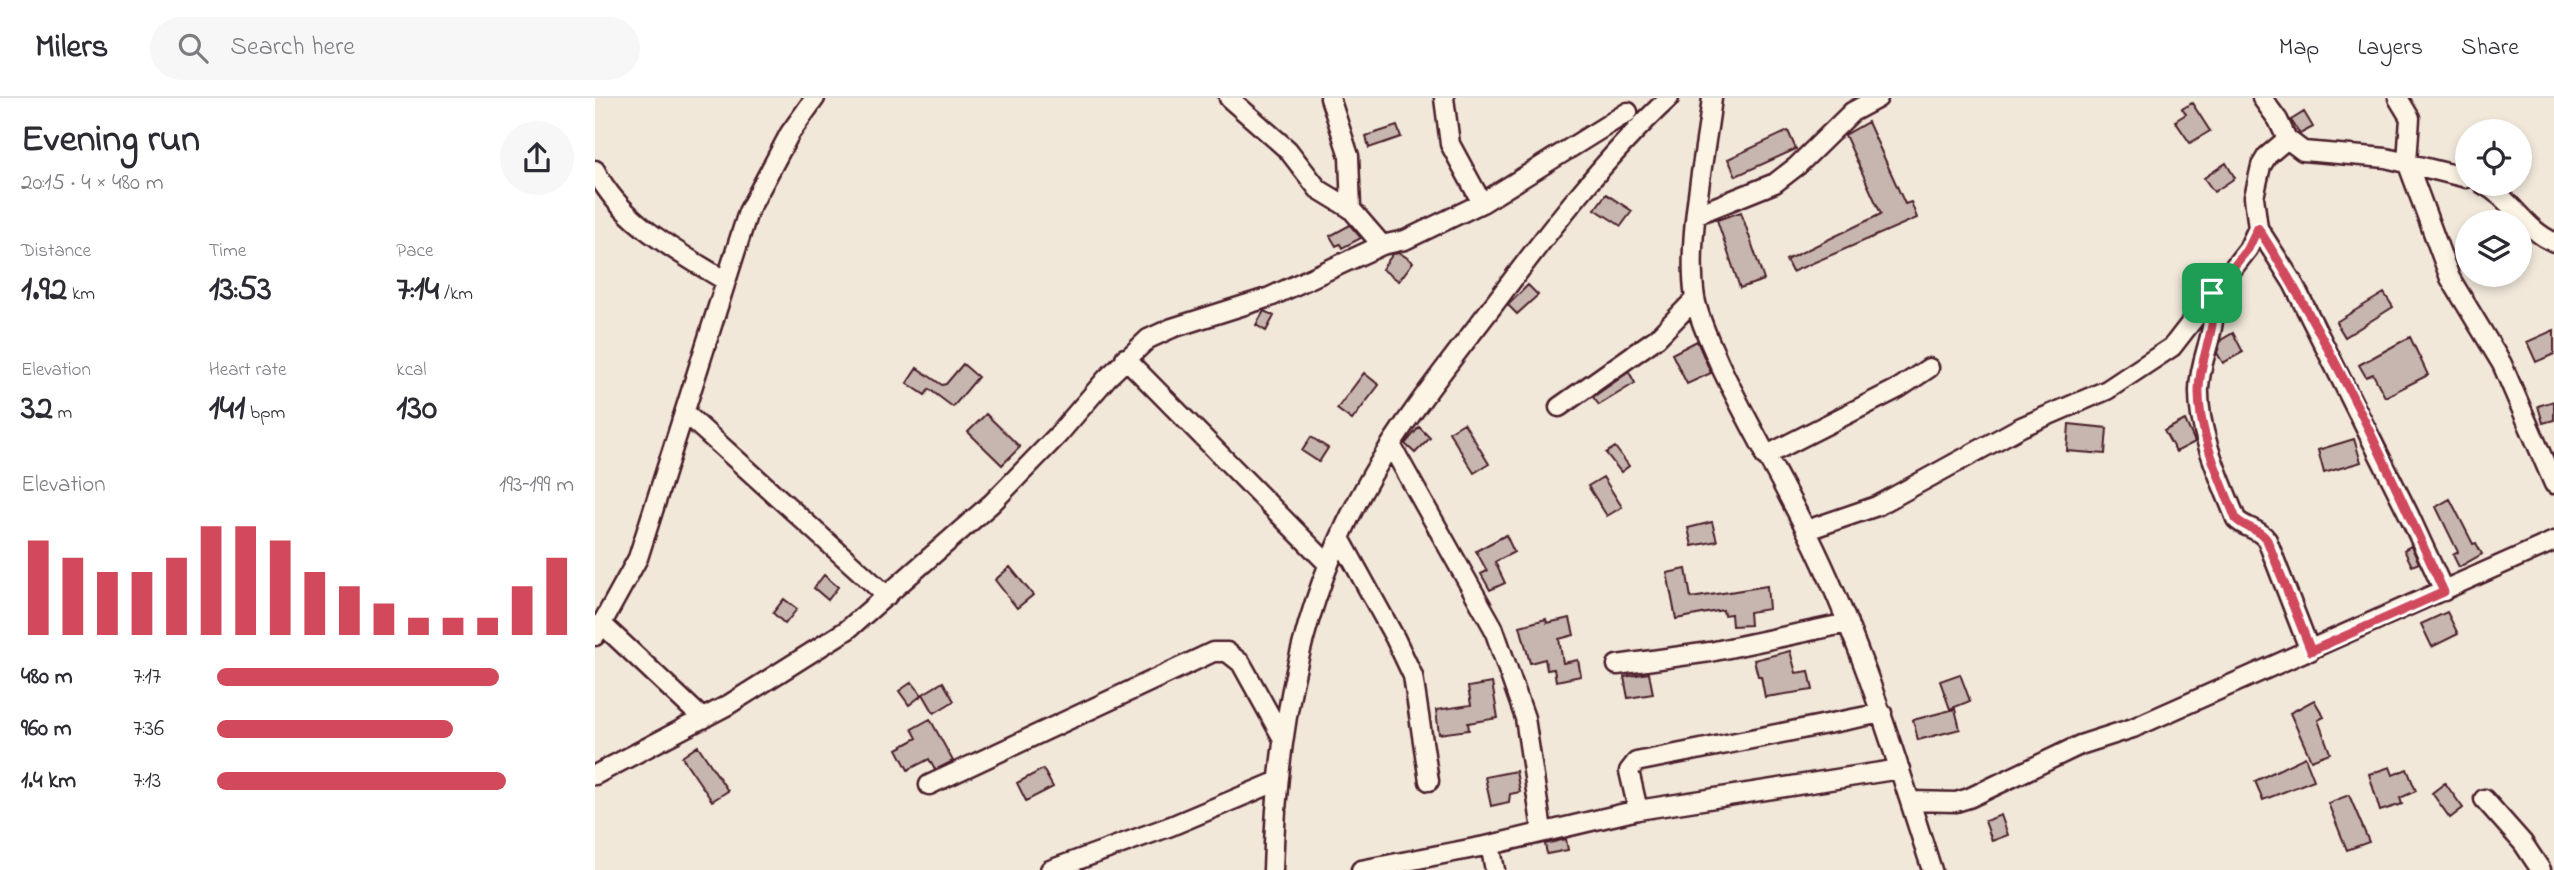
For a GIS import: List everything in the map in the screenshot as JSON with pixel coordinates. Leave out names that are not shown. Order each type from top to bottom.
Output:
[{"type":"street","points":[[702,719],[598,630],[638,558],[686,414],[724,280],[748,212],[790,133],[815,98]]},
{"type":"street","points":[[1229,98],[1288,150],[1318,189],[1350,209],[1382,245]]},
{"type":"street","points":[[1330,98],[1349,156],[1350,209]]},
{"type":"street","points":[[1444,98],[1450,144],[1482,203]]},
{"type":"street","points":[[1273,870],[1282,737],[1301,642],[1328,564],[1340,538],[1391,445],[1549,232],[1634,132],[1669,98]]},
{"type":"street","points":[[1712,98],[1692,255],[1695,299],[1705,331],[1735,397],[1807,530],[1848,624],[1881,713],[1932,870]]},
{"type":"street","points":[[1697,214],[1775,183],[1797,166],[1851,112],[1878,98]]},
{"type":"street","points":[[2262,98],[2278,120],[2287,139],[2303,151],[2407,162],[2455,175]]},
{"type":"street","points":[[2398,98],[2410,118],[2407,162],[2450,278],[2502,364],[2554,484]]},
{"type":"street","points":[[595,775],[702,719],[847,630],[992,503],[1125,358],[1148,339],[1172,328],[1270,297],[1382,245],[1405,240],[1482,203],[1626,105],[1634,132]]},
{"type":"street","points":[[2287,139],[2267,156],[2261,166],[2254,197],[2258,228],[2293,283],[2409,515],[2444,592]]},
{"type":"street","points":[[595,170],[600,194],[627,216],[724,280]]},
{"type":"street","points":[[2503,196],[2534,229],[2554,242]]},
{"type":"street","points":[[1807,530],[1877,506],[2021,428],[2107,390],[2172,347],[2248,249],[2258,228]]},
{"type":"street","points":[[2212,293],[2214,326],[2199,388],[2203,426],[2211,455],[2236,519],[2243,526],[2258,530],[2267,540],[2311,651]]},
{"type":"street","points":[[1559,407],[1657,338],[1695,299]]},
{"type":"street","points":[[1125,358],[1328,564]]},
{"type":"street","points":[[1765,456],[1899,388],[1929,368]]},
{"type":"street","points":[[686,414],[887,596]]},
{"type":"street","points":[[1391,445],[1493,627],[1525,718],[1542,831]]},
{"type":"street","points":[[1340,538],[1413,676],[1429,781]]},
{"type":"street","points":[[1910,801],[1956,802],[1969,798],[2080,745],[2133,728],[2554,541]]},
{"type":"street","points":[[1617,665],[1710,652],[1848,624]]},
{"type":"street","points":[[929,785],[1213,652],[1227,652],[1241,663],[1282,737]]},
{"type":"street","points":[[1639,810],[1629,771],[1636,762],[1881,713]]},
{"type":"street","points":[[1361,870],[1490,845],[1639,810],[1900,769]]},
{"type":"street","points":[[1050,870],[1171,826],[1279,781]]},
{"type":"street","points":[[2484,799],[2523,843],[2541,870]]},
{"type":"street","points":[[1490,845],[1495,870]]},
{"type":"building","points":[[2192,103],[2210,131],[2190,143],[2175,121],[2186,114],[2182,109]]},
{"type":"building","points":[[2304,112],[2313,127],[2300,134],[2291,120]]},
{"type":"building","points":[[1868,122],[1905,204],[1911,202],[1917,218],[1792,272],[1786,260],[1881,214],[1845,135]]},
{"type":"building","points":[[1397,126],[1401,137],[1369,148],[1366,136]]},
{"type":"building","points":[[1788,131],[1796,149],[1736,176],[1728,159]]},
{"type":"building","points":[[2226,163],[2235,178],[2214,192],[2204,178]]},
{"type":"building","points":[[1606,194],[1632,211],[1621,226],[1595,209]]},
{"type":"building","points":[[1741,212],[1764,280],[1740,288],[1717,220]]},
{"type":"building","points":[[1350,225],[1361,238],[1342,248],[1340,244],[1336,246],[1330,236]]},
{"type":"building","points":[[1400,253],[1413,262],[1399,281],[1382,269],[1393,254]]},
{"type":"building","points":[[1528,285],[1538,295],[1517,314],[1508,305]]},
{"type":"building","points":[[2384,293],[2393,307],[2345,337],[2336,322]]},
{"type":"building","points":[[1264,311],[1274,316],[1266,331],[1256,325]]},
{"type":"building","points":[[2554,330],[2554,354],[2536,362],[2527,342]]},
{"type":"building","points":[[2233,333],[2243,352],[2223,363],[2217,353],[2221,340]]},
{"type":"building","points":[[2410,337],[2428,375],[2385,397],[2373,374],[2366,377],[2359,365]]},
{"type":"building","points":[[1697,341],[1711,373],[1687,384],[1672,354]]},
{"type":"building","points":[[963,364],[978,377],[953,407],[929,389],[925,395],[907,383],[917,368],[942,385],[946,384]]},
{"type":"building","points":[[1629,372],[1635,383],[1599,405],[1593,397]]},
{"type":"building","points":[[1364,373],[1379,385],[1352,420],[1337,409]]},
{"type":"building","points":[[2554,401],[2554,420],[2543,423],[2538,406]]},
{"type":"building","points":[[986,414],[1020,447],[1002,465],[968,432]]},
{"type":"building","points":[[2185,420],[2195,442],[2176,452],[2164,431]]},
{"type":"building","points":[[1464,423],[1489,464],[1474,473],[1449,432]]},
{"type":"building","points":[[2069,424],[2107,428],[2105,454],[2067,451]]},
{"type":"building","points":[[1419,427],[1430,438],[1415,453],[1405,444]]},
{"type":"building","points":[[1311,437],[1328,448],[1319,462],[1302,451]]},
{"type":"building","points":[[2354,439],[2361,462],[2324,473],[2318,450]]},
{"type":"building","points":[[1615,447],[1629,466],[1621,472],[1606,453]]},
{"type":"building","points":[[1603,477],[1622,507],[1607,516],[1588,486]]},
{"type":"building","points":[[2450,499],[2473,544],[2476,543],[2482,554],[2459,567],[2453,555],[2458,552],[2436,507]]},
{"type":"building","points":[[1712,522],[1717,541],[1692,546],[1688,528]]},
{"type":"building","points":[[1506,535],[1514,552],[1495,562],[1505,583],[1490,590],[1481,574],[1487,571],[1476,551]]},
{"type":"building","points":[[2411,546],[2419,563],[2412,566],[2404,550]]},
{"type":"building","points":[[1010,567],[1033,595],[1017,608],[995,580]]},
{"type":"building","points":[[1686,569],[1691,598],[1767,586],[1769,609],[1749,612],[1750,625],[1732,626],[1731,614],[1724,615],[1723,610],[1676,619],[1667,573]]},
{"type":"building","points":[[824,575],[838,587],[828,600],[814,588]]},
{"type":"building","points":[[784,599],[797,609],[785,624],[773,613]]},
{"type":"building","points":[[2447,612],[2458,634],[2432,647],[2421,624]]},
{"type":"building","points":[[1570,618],[1574,635],[1559,639],[1563,663],[1578,660],[1581,676],[1556,681],[1554,669],[1547,670],[1545,659],[1530,663],[1520,626],[1546,619],[1547,623]]},
{"type":"building","points":[[1790,651],[1796,673],[1809,671],[1813,690],[1765,697],[1761,676],[1758,676],[1754,660]]},
{"type":"building","points":[[1649,673],[1653,694],[1628,698],[1624,677]]},
{"type":"building","points":[[1960,674],[1970,701],[1950,709],[1940,681]]},
{"type":"building","points":[[912,682],[922,695],[909,705],[899,691]]},
{"type":"building","points":[[943,682],[954,701],[934,713],[923,694]]},
{"type":"building","points":[[1492,683],[1498,718],[1468,723],[1469,730],[1439,734],[1436,710],[1471,705],[1468,687]]},
{"type":"building","points":[[2314,700],[2324,717],[2318,720],[2330,753],[2311,760],[2290,713]]},
{"type":"building","points":[[1955,709],[1960,729],[1918,740],[1913,720]]},
{"type":"building","points":[[930,719],[953,761],[935,770],[929,759],[908,770],[897,749],[917,738],[912,729]]},
{"type":"building","points":[[698,746],[728,791],[712,801],[682,757]]},
{"type":"building","points":[[2305,757],[2314,780],[2263,800],[2255,781]]},
{"type":"building","points":[[2390,767],[2393,775],[2407,769],[2416,791],[2400,798],[2402,804],[2380,811],[2369,774]]},
{"type":"building","points":[[1043,769],[1053,787],[1026,801],[1017,783]]},
{"type":"building","points":[[1516,771],[1520,792],[1510,794],[1509,802],[1491,806],[1485,777]]},
{"type":"building","points":[[2445,783],[2463,808],[2450,818],[2432,793]]},
{"type":"building","points":[[2349,795],[2369,842],[2347,850],[2328,803]]},
{"type":"building","points":[[2001,815],[2008,835],[1992,841],[1985,821]]},
{"type":"building","points":[[1566,839],[1568,850],[1547,854],[1545,844]]},
{"type":"route","points":[[2258,228],[2293,283],[2409,515],[2444,592],[2311,651],[2267,540],[2258,530],[2243,526],[2236,519],[2211,455],[2203,426],[2199,388],[2214,326],[2212,293],[2248,249],[2258,228]]}]
